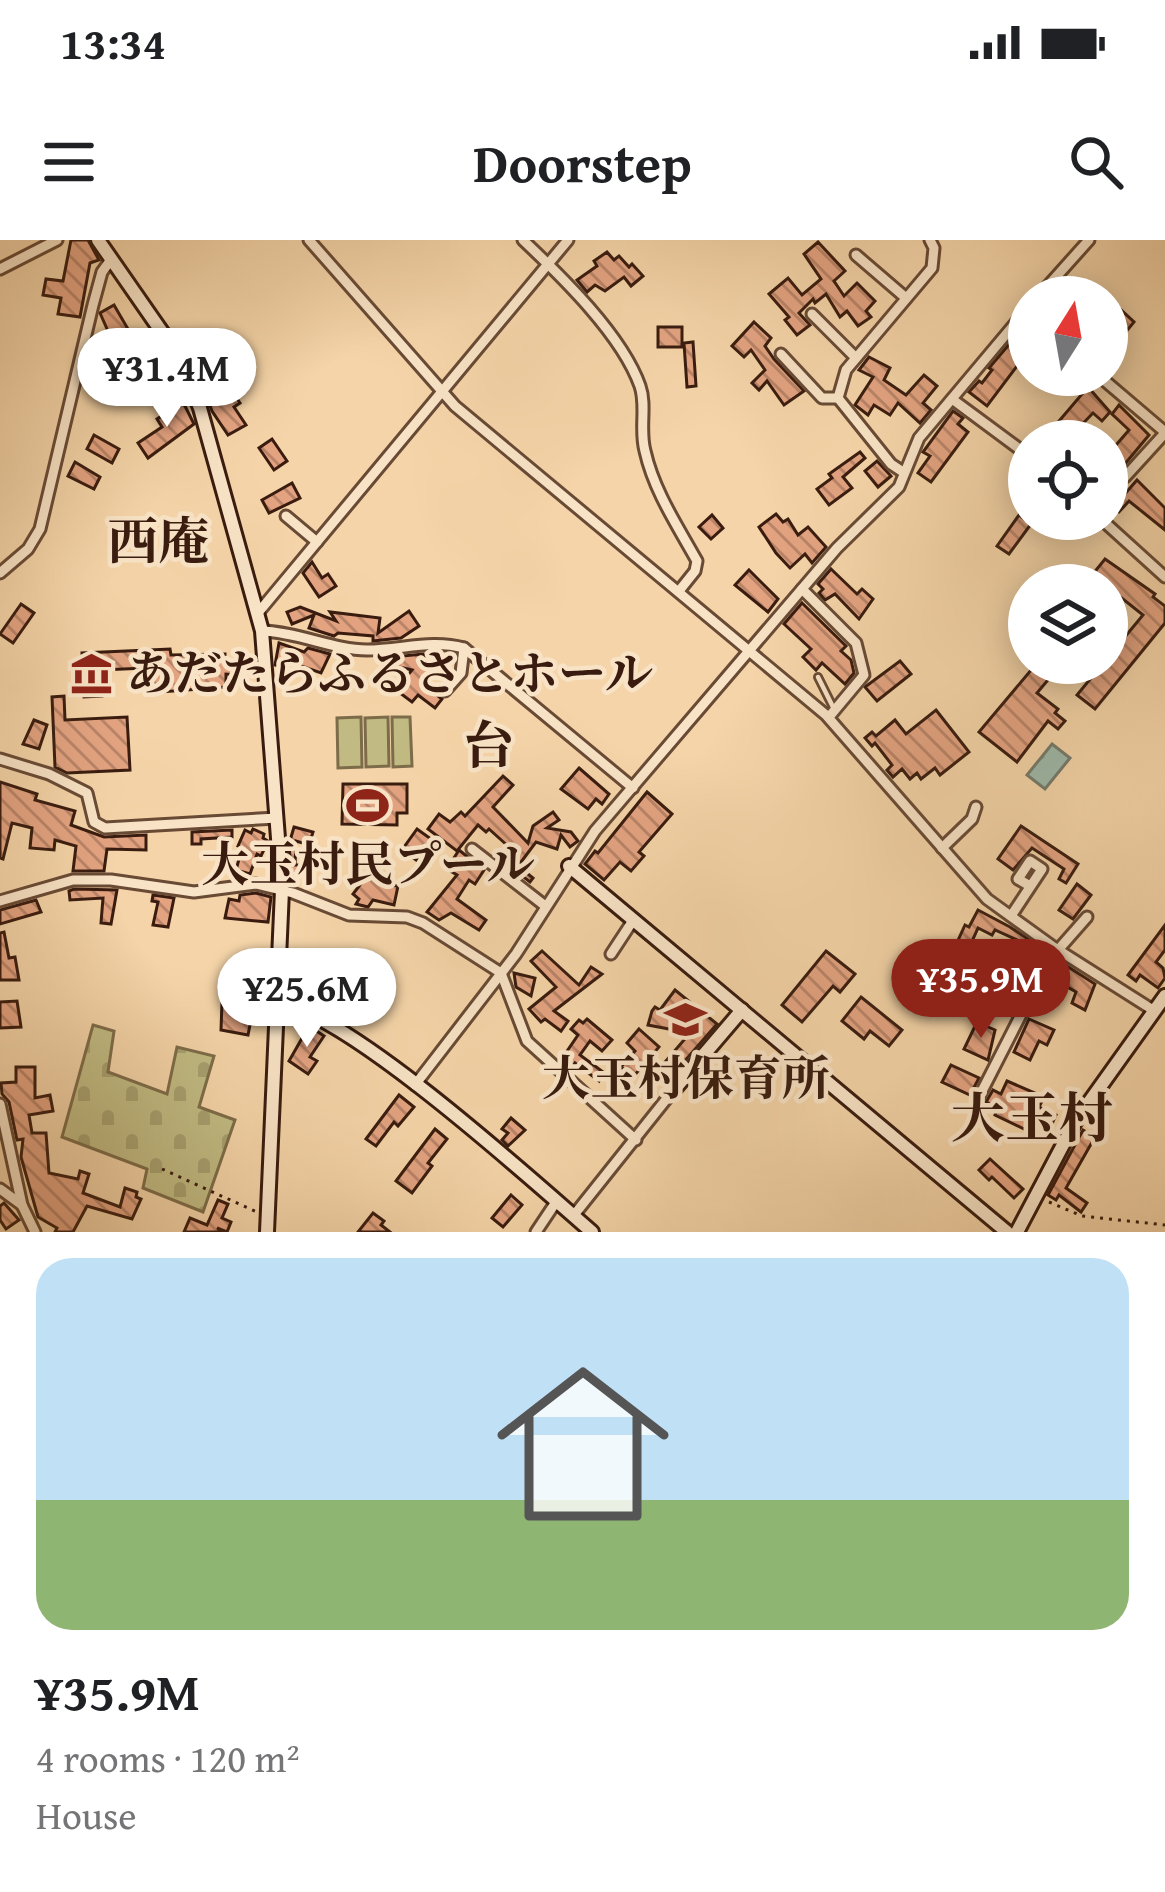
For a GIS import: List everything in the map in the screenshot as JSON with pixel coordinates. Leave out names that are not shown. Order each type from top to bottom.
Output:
[{"type":"street","points":[[0,269],[57,240]]},
{"type":"street","points":[[98,240],[182,361],[262,631],[282,890],[267,1232]]},
{"type":"street","points":[[310,240],[440,393],[832,714],[987,899],[1153,1010]]},
{"type":"street","points":[[523,240],[579,294],[641,389],[645,454],[661,496],[697,561],[679,591]]},
{"type":"street","points":[[256,614],[568,240]]},
{"type":"street","points":[[838,398],[842,378],[856,358],[932,268],[930,240]]},
{"type":"street","points":[[1057,276],[1089,240]]},
{"type":"street","points":[[856,255],[906,298]]},
{"type":"street","points":[[0,573],[28,549],[40,530],[93,305],[110,261]]},
{"type":"street","points":[[812,314],[856,358]]},
{"type":"street","points":[[415,1085],[500,973],[569,866],[749,649],[899,487],[919,438],[1008,334]]},
{"type":"street","points":[[781,354],[822,398],[838,398]]},
{"type":"street","points":[[1123,396],[1165,432],[1128,474]]},
{"type":"street","points":[[838,398],[891,464],[903,472]]},
{"type":"street","points":[[952,399],[1008,440]]},
{"type":"street","points":[[286,516],[317,542]]},
{"type":"street","points":[[1124,540],[1165,577]]},
{"type":"street","points":[[802,589],[862,653],[864,676],[832,714]]},
{"type":"street","points":[[262,631],[302,634],[364,650],[431,643],[464,648],[633,788]]},
{"type":"street","points":[[445,691],[461,673],[464,648]]},
{"type":"street","points":[[0,759],[49,774],[87,794],[99,826],[277,818]]},
{"type":"street","points":[[943,848],[971,819],[976,807]]},
{"type":"street","points":[[472,850],[544,905]]},
{"type":"street","points":[[569,866],[1007,1232]]},
{"type":"street","points":[[0,901],[73,880],[111,880],[194,892],[256,884],[349,915],[407,917],[423,923],[500,973],[527,1041],[636,1140]]},
{"type":"street","points":[[1011,916],[1030,886]]},
{"type":"street","points":[[979,1097],[1056,949],[1087,916]]},
{"type":"street","points":[[611,953],[634,919]]},
{"type":"street","points":[[1017,1232],[1075,1122],[1165,996]]},
{"type":"street","points":[[278,1003],[331,1023],[415,1085],[583,1226],[636,1140],[742,1010]]},
{"type":"street","points":[[0,1104],[22,1205],[34,1232]]},
{"type":"street","points":[[0,1189],[22,1205]]},
{"type":"street","points":[[536,1232],[556,1202]]},
{"type":"lane","points":[[818,677],[832,714]]},
{"type":"path","points":[[162,1168],[268,1216]]},
{"type":"path","points":[[1036,1196],[1082,1216],[1165,1225]]},
{"type":"green space","points":[[361,717],[362,767],[338,768],[337,718]]},
{"type":"green space","points":[[388,717],[389,766],[366,767],[365,718]]},
{"type":"green space","points":[[392,717],[410,717],[412,766],[393,767]]},
{"type":"green space","points":[[93,1025],[114,1031],[108,1072],[167,1094],[177,1047],[214,1056],[199,1107],[235,1120],[203,1212],[143,1188],[147,1169],[62,1137]]},
{"type":"water","points":[[1052,744],[1070,758],[1045,789],[1027,775]]},
{"type":"building","points":[[71,240],[88,240],[99,260],[90,263],[80,317],[58,314],[61,298],[43,295],[46,279],[63,281]]},
{"type":"building","points":[[818,242],[845,271],[834,281],[844,296],[857,283],[875,301],[866,311],[871,317],[858,326],[847,311],[840,317],[826,294],[815,303],[813,299],[799,313],[810,325],[797,335],[769,294],[788,278],[802,295],[821,279],[804,254]]},
{"type":"building","points":[[607,252],[614,260],[619,256],[629,267],[632,264],[643,276],[631,286],[624,277],[605,291],[595,285],[587,292],[577,280]]},
{"type":"building","points":[[114,305],[132,336],[115,347],[100,313]]},
{"type":"building","points":[[754,322],[771,338],[765,346],[774,359],[804,391],[784,405],[767,381],[759,390],[752,383],[765,370],[751,350],[744,357],[732,346]]},
{"type":"building","points":[[658,327],[682,327],[682,347],[658,347]]},
{"type":"building","points":[[693,342],[696,386],[687,387],[684,343]]},
{"type":"building","points":[[1008,346],[1008,378],[987,406],[969,392],[982,383]]},
{"type":"building","points":[[869,357],[890,368],[884,380],[906,395],[924,375],[937,386],[923,403],[931,410],[920,423],[898,403],[890,415],[874,405],[868,415],[855,405],[873,377],[859,370]]},
{"type":"building","points":[[209,371],[216,389],[227,383],[240,403],[234,407],[246,425],[228,435],[212,411],[199,375]]},
{"type":"building","points":[[1080,396],[1096,396],[1110,412],[1103,420],[1093,413],[1086,420],[1060,420]]},
{"type":"building","points":[[183,402],[194,424],[148,458],[138,443],[162,427],[157,419]]},
{"type":"building","points":[[1119,405],[1149,435],[1128,460],[1128,420],[1112,414]]},
{"type":"building","points":[[953,411],[963,418],[958,424],[968,432],[931,482],[918,473],[930,456],[923,452]]},
{"type":"building","points":[[94,435],[119,449],[112,463],[87,449]]},
{"type":"building","points":[[272,439],[287,461],[274,470],[259,448]]},
{"type":"building","points":[[860,452],[865,458],[843,477],[852,488],[829,505],[817,489]]},
{"type":"building","points":[[877,461],[891,476],[878,487],[865,471]]},
{"type":"building","points":[[75,462],[100,477],[94,489],[68,476]]},
{"type":"building","points":[[1137,480],[1165,508],[1165,530],[1128,502],[1128,490]]},
{"type":"building","points":[[292,483],[300,498],[269,513],[262,500]]},
{"type":"building","points":[[776,514],[783,522],[788,519],[798,535],[808,527],[826,547],[812,563],[805,554],[790,568],[776,553],[759,527]]},
{"type":"building","points":[[712,515],[723,528],[711,539],[699,527]]},
{"type":"building","points":[[1008,530],[1008,540],[1019,540],[1009,554],[997,546]]},
{"type":"building","points":[[312,562],[322,578],[328,574],[336,586],[319,597],[303,573]]},
{"type":"building","points":[[831,569],[857,594],[862,589],[873,599],[859,619],[835,594],[825,600],[819,593],[823,589],[818,584]]},
{"type":"building","points":[[749,570],[778,599],[768,612],[735,585]]},
{"type":"building","points":[[1128,575],[1165,606],[1165,623],[1128,668],[1128,633],[1143,615],[1128,603]]},
{"type":"building","points":[[802,603],[846,646],[841,651],[851,660],[854,673],[845,684],[822,663],[816,670],[803,657],[811,649],[784,624]]},
{"type":"building","points":[[21,604],[34,613],[13,643],[0,634]]},
{"type":"building","points":[[300,607],[336,621],[330,612],[380,618],[378,633],[409,611],[419,626],[401,638],[373,641],[373,636],[334,636],[309,628],[314,615],[292,624],[287,612]]},
{"type":"building","points":[[279,643],[330,654],[321,673],[287,661],[285,668],[275,665]]},
{"type":"building","points":[[170,649],[171,655],[225,654],[225,663],[239,663],[239,675],[226,674],[226,687],[147,693],[145,668],[102,670],[102,696],[84,697],[82,653]]},
{"type":"building","points":[[423,654],[427,659],[440,654],[448,663],[423,684],[442,699],[435,708],[418,695],[412,702],[396,690],[412,670],[382,663],[382,658]]},
{"type":"building","points":[[900,661],[911,674],[877,701],[865,687]]},
{"type":"building","points":[[1019,684],[1044,684],[1037,693],[1065,721],[1058,729],[1048,721],[1017,762],[979,732]]},
{"type":"building","points":[[1086,684],[1115,684],[1095,709],[1077,695]]},
{"type":"building","points":[[64,696],[65,720],[127,717],[130,770],[67,773],[55,767],[52,697]]},
{"type":"building","points":[[936,710],[969,752],[940,775],[935,768],[921,779],[917,773],[910,779],[902,769],[893,777],[887,770],[892,765],[865,738],[872,732],[876,736],[895,720],[906,734]]},
{"type":"building","points":[[34,720],[47,725],[39,749],[23,744]]},
{"type":"building","points":[[579,768],[609,794],[602,804],[596,799],[588,809],[561,789]]},
{"type":"building","points":[[503,776],[513,785],[493,807],[528,843],[533,826],[553,812],[559,820],[547,828],[571,832],[578,841],[570,847],[561,835],[557,849],[536,842],[518,866],[533,878],[530,882],[500,859],[509,847],[489,829],[486,832],[478,825],[457,851],[428,829],[439,814],[450,822],[461,812],[465,816]]},
{"type":"building","points":[[0,782],[37,794],[35,800],[75,811],[71,825],[104,837],[146,835],[146,850],[107,849],[104,871],[73,871],[76,846],[55,840],[54,850],[30,848],[32,828],[12,823],[0,858]]},
{"type":"building","points":[[343,784],[407,784],[407,813],[397,813],[397,825],[342,824]]},
{"type":"building","points":[[647,792],[672,814],[639,852],[644,856],[631,871],[620,862],[604,880],[585,864]]},
{"type":"building","points":[[1021,826],[1078,864],[1066,883],[1059,879],[1064,869],[1032,848],[1013,870],[998,859]]},
{"type":"building","points":[[294,827],[313,832],[309,845],[296,841],[295,865],[302,865],[302,874],[291,873],[289,844]]},
{"type":"building","points":[[253,829],[268,841],[250,874],[236,870],[242,848],[238,846],[245,830],[251,833]]},
{"type":"building","points":[[417,829],[431,839],[416,860],[402,850]]},
{"type":"building","points":[[232,830],[232,837],[192,844],[192,832]]},
{"type":"building","points":[[459,850],[484,870],[475,884],[469,880],[457,899],[486,920],[479,930],[451,913],[439,920],[427,912],[457,875],[447,869]]},
{"type":"building","points":[[369,873],[381,883],[398,886],[394,905],[373,900],[368,907],[356,904],[359,899],[353,894]]},
{"type":"building","points":[[1077,884],[1091,895],[1073,919],[1059,910]]},
{"type":"building","points":[[117,890],[111,924],[101,923],[103,898],[70,900],[69,891]]},
{"type":"building","points":[[153,895],[174,898],[168,927],[153,925],[158,902],[152,901]]},
{"type":"building","points":[[240,895],[271,897],[268,922],[225,918],[229,899],[239,901]]},
{"type":"building","points":[[36,900],[41,912],[0,924],[0,910]]},
{"type":"building","points":[[978,910],[1028,939],[1026,944],[978,928],[967,952],[955,947]]},
{"type":"building","points":[[1165,925],[1165,950],[1156,962],[1165,978],[1158,988],[1140,975],[1136,981],[1128,975]]},
{"type":"building","points":[[4,932],[19,980],[0,980],[0,933]]},
{"type":"building","points":[[542,951],[579,985],[591,967],[602,974],[554,1011],[568,1021],[561,1031],[545,1019],[541,1022],[529,1009],[556,987],[531,961]]},
{"type":"building","points":[[826,951],[855,974],[840,992],[833,986],[802,1022],[782,1005]]},
{"type":"building","points":[[996,954],[1031,966],[1021,991],[987,975]]},
{"type":"building","points":[[1059,961],[1095,984],[1085,1010],[1072,1003],[1076,992],[1050,977]]},
{"type":"building","points":[[514,973],[535,978],[531,996],[516,987]]},
{"type":"building","points":[[675,990],[717,1024],[676,1071],[665,1062],[690,1033],[648,1025],[655,1007],[660,1010]]},
{"type":"building","points":[[861,997],[902,1030],[889,1046],[870,1031],[864,1039],[842,1021]]},
{"type":"building","points":[[17,1001],[21,1027],[0,1028],[0,1002]]},
{"type":"building","points":[[222,1002],[237,1005],[235,1017],[251,1020],[248,1035],[221,1030]]},
{"type":"building","points":[[587,1019],[612,1040],[602,1051],[590,1041],[580,1055],[603,1072],[599,1081],[575,1063],[572,1068],[561,1060],[578,1035],[571,1029]]},
{"type":"building","points":[[1029,1019],[1054,1030],[1047,1045],[1039,1041],[1030,1060],[1014,1052]]},
{"type":"building","points":[[977,1022],[995,1030],[988,1060],[964,1049]]},
{"type":"building","points":[[309,1026],[324,1036],[310,1057],[317,1061],[308,1074],[289,1061]]},
{"type":"building","points":[[639,1029],[659,1047],[633,1077],[621,1067],[635,1051],[627,1043]]},
{"type":"building","points":[[951,1065],[979,1078],[970,1095],[942,1082]]},
{"type":"building","points":[[16,1067],[35,1067],[35,1098],[50,1095],[53,1111],[29,1115],[32,1133],[46,1133],[49,1173],[78,1179],[80,1171],[89,1174],[83,1193],[120,1207],[125,1188],[137,1192],[141,1199],[132,1219],[87,1206],[73,1232],[55,1232],[57,1228],[38,1217],[21,1157],[23,1139],[17,1140],[9,1102],[2,1094],[1,1083],[16,1082]]},
{"type":"building","points":[[1007,1081],[1044,1097],[1039,1107],[1056,1115],[1045,1139],[995,1115],[998,1108],[986,1102],[993,1090],[1001,1094]]},
{"type":"building","points":[[399,1095],[414,1107],[398,1126],[394,1122],[376,1146],[366,1139]]},
{"type":"building","points":[[511,1118],[525,1130],[508,1146],[502,1140],[508,1133],[502,1129]]},
{"type":"building","points":[[435,1129],[447,1139],[412,1193],[396,1181]]},
{"type":"building","points":[[1083,1130],[1095,1137],[1066,1188],[1087,1203],[1081,1212],[1059,1195],[1056,1200],[1048,1195]]},
{"type":"building","points":[[990,1159],[1023,1189],[1014,1198],[979,1170]]},
{"type":"building","points":[[511,1195],[522,1205],[503,1227],[492,1218]]},
{"type":"building","points":[[218,1200],[228,1204],[222,1218],[231,1222],[227,1232],[217,1228],[223,1232],[184,1232],[190,1218],[207,1225]]},
{"type":"building","points":[[4,1203],[19,1220],[6,1229],[0,1220]]},
{"type":"building","points":[[373,1213],[384,1221],[381,1225],[390,1232],[358,1232]]},
{"type":"place","name":"あだたらふるさとホール","points":[[92,673]]},
{"type":"place","name":"大玉村民プール","points":[[368,806]]},
{"type":"place","name":"大玉村保育所","points":[[686,1020]]},
{"type":"district","name":"西庵","points":[[158,541]]},
{"type":"district","name":"台","points":[[489,745]]},
{"type":"district","name":"大玉村","points":[[1032,1118]]}]
